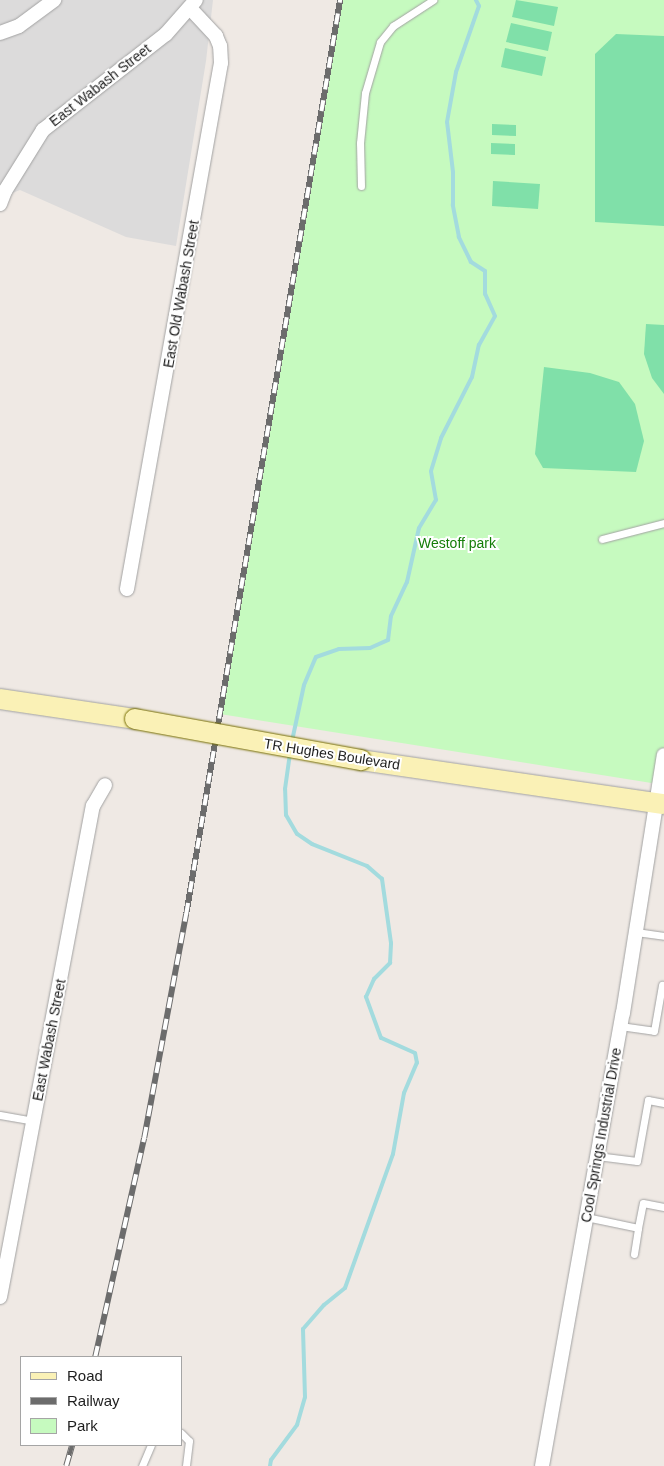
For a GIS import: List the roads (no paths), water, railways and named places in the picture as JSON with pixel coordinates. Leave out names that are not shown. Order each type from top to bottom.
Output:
[{"type":"main road","name":"TR Hughes Boulevard","points":[[0,699],[135,719],[361,760],[660,803]]},
{"type":"street","points":[[0,33],[19,26],[54,0]]},
{"type":"street","name":"East Wabash Street","points":[[0,204],[3,190],[43,130],[166,34],[193,4]]},
{"type":"street","name":"East Old Wabash Street","points":[[127,589],[221,63],[220,46],[216,36],[193,4]]},
{"type":"street","name":"Cool Springs Industrial Drive","points":[[542,1466],[660,803],[664,755]]},
{"type":"street","name":"East Wabash Street","points":[[0,1296],[93,806],[105,785]]},
{"type":"lane","points":[[361,186],[360,143],[365,93],[380,42],[394,26],[433,0]]},
{"type":"lane","points":[[602,540],[664,523]]},
{"type":"lane","points":[[636,932],[664,936]]},
{"type":"lane","points":[[620,1026],[654,1031],[662,1000],[662,985]]},
{"type":"lane","points":[[597,1156],[637,1161],[648,1100],[664,1103]]},
{"type":"lane","points":[[0,1115],[33,1121]]},
{"type":"lane","points":[[634,1254],[643,1203],[664,1207]]},
{"type":"lane","points":[[586,1217],[638,1228]]},
{"type":"lane","points":[[182,1434],[189,1441],[186,1466]]},
{"type":"lane","points":[[142,1466],[152,1446]]},
{"type":"waterway","points":[[292,741],[304,685],[316,657],[339,649],[370,648],[388,640],[391,616],[407,582],[419,528],[436,500],[431,471],[441,438],[472,377],[479,345],[495,316],[485,294],[485,271],[471,262],[459,237],[453,205],[453,172],[447,122],[456,72],[479,6],[476,0]]},
{"type":"waterway","points":[[270,1466],[271,1460],[297,1425],[305,1397],[303,1329],[324,1305],[345,1288],[393,1154],[404,1093],[417,1063],[415,1053],[381,1038],[366,997],[374,979],[390,963],[391,943],[382,879],[367,866],[312,844],[297,834],[286,815],[285,789],[290,753]]},
{"type":"railway","points":[[95,1356],[144,1138],[186,914],[340,0]]},
{"type":"railway","points":[[66,1466],[72,1446]]},
{"type":"park label","name":"Westoff park","points":[[457,543]]}]
